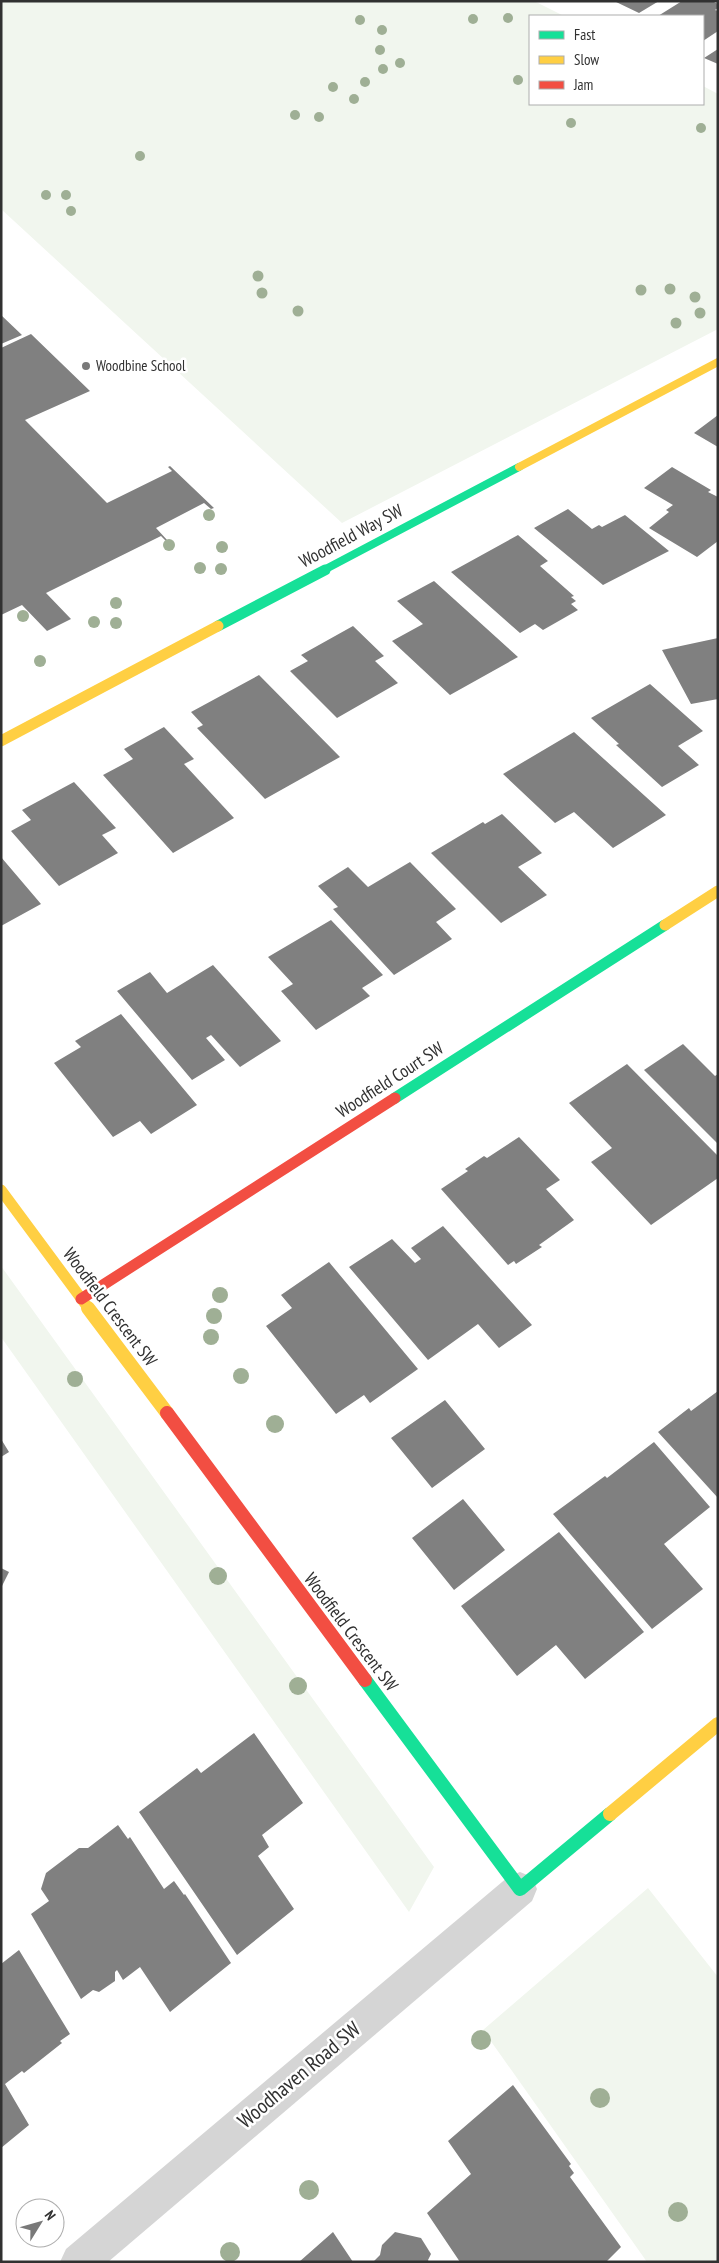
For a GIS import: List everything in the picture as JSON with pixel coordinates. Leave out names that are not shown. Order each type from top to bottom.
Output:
[{"type":"street","name":"Woodfield Way SW","points":[[1,741],[718,362]]},
{"type":"street","name":"Woodfield Court SW","points":[[82,1299],[718,891]]},
{"type":"street","name":"Woodfield Crescent SW","points":[[1,1190],[520,1889]]},
{"type":"street","points":[[520,1889],[718,1724]]},
{"type":"street","name":"Woodhaven Road SW","points":[[79,2262],[520,1889]]},
{"type":"shaded area","points":[[1,1],[534,1],[562,15],[529,15],[529,105],[704,105],[704,87],[718,94],[718,329],[342,523],[1,209]]},
{"type":"shaded area","points":[[1,1266],[434,1867],[409,1912],[1,1337]]},
{"type":"shaded area","points":[[648,1888],[718,1977],[718,2262],[647,2262],[483,2030]]},
{"type":"building","points":[[614,1],[659,1],[639,13]]},
{"type":"building","points":[[682,1],[712,1],[718,4],[718,8],[715,10],[718,11],[718,31],[704,40],[704,15],[660,15]]},
{"type":"building","points":[[718,49],[718,64],[704,58]]},
{"type":"building","points":[[1,315],[22,335],[1,344]]},
{"type":"building","points":[[31,334],[90,391],[25,420],[107,503],[172,471],[168,467],[170,466],[214,508],[211,509],[204,503],[156,528],[167,542],[161,536],[46,593],[71,619],[47,631],[22,605],[1,615],[1,348]]},
{"type":"building","points":[[718,415],[718,447],[694,433]]},
{"type":"building","points":[[672,467],[711,490],[708,492],[718,497],[718,541],[697,557],[649,528],[669,512],[666,510],[673,505],[644,488]]},
{"type":"building","points":[[568,509],[592,529],[599,525],[602,527],[625,515],[669,551],[603,585],[534,528]]},
{"type":"building","points":[[518,535],[548,561],[540,566],[574,596],[571,597],[576,601],[571,604],[578,610],[543,630],[535,624],[520,633],[451,572]]},
{"type":"building","points":[[434,581],[518,657],[450,695],[392,641],[423,624],[397,601]]},
{"type":"building","points":[[353,626],[384,656],[375,661],[398,683],[337,718],[290,671],[308,661],[301,655]]},
{"type":"building","points":[[718,638],[718,699],[691,704],[662,650]]},
{"type":"building","points":[[259,675],[340,757],[265,799],[197,728],[203,725],[191,712]]},
{"type":"building","points":[[650,684],[703,731],[678,746],[699,765],[662,787],[616,745],[619,744],[591,718]]},
{"type":"building","points":[[164,727],[194,759],[184,764],[234,818],[173,853],[103,775],[133,759],[124,749]]},
{"type":"building","points":[[574,732],[666,815],[613,848],[574,812],[555,823],[503,774]]},
{"type":"building","points":[[74,782],[116,828],[102,835],[118,853],[59,886],[11,831],[31,820],[22,810]]},
{"type":"building","points":[[502,814],[542,853],[518,867],[547,895],[501,923],[431,853],[483,822],[485,824]]},
{"type":"building","points":[[1,857],[41,904],[1,926]]},
{"type":"building","points":[[410,862],[456,909],[436,922],[452,939],[394,975],[333,909],[338,907],[318,886],[348,867],[368,887]]},
{"type":"building","points":[[331,920],[383,975],[362,988],[370,996],[316,1030],[281,991],[293,984],[268,957]]},
{"type":"building","points":[[213,965],[281,1041],[240,1067],[211,1035],[206,1038],[225,1060],[192,1080],[117,991],[150,972],[167,993]]},
{"type":"building","points":[[121,1014],[197,1105],[151,1134],[140,1121],[113,1137],[54,1063],[81,1047],[75,1041]]},
{"type":"building","points":[[683,1044],[715,1076],[718,1074],[718,1144],[644,1070]]},
{"type":"building","points":[[627,1064],[718,1156],[718,1178],[651,1225],[591,1162],[612,1148],[569,1103]]},
{"type":"building","points":[[519,1137],[560,1180],[546,1189],[574,1220],[539,1245],[542,1247],[516,1264],[514,1261],[508,1265],[441,1189],[468,1171],[465,1169],[484,1156],[487,1158]]},
{"type":"building","points":[[443,1226],[532,1325],[499,1348],[478,1324],[428,1360],[349,1267],[392,1239],[415,1263],[421,1259],[411,1248]]},
{"type":"building","points":[[329,1262],[418,1369],[370,1403],[364,1395],[336,1414],[266,1326],[292,1308],[281,1295]]},
{"type":"building","points":[[718,1391],[718,1498],[658,1432],[689,1408],[691,1411]]},
{"type":"building","points":[[445,1400],[485,1449],[432,1488],[391,1438]]},
{"type":"building","points":[[1,1439],[9,1452],[1,1457]]},
{"type":"building","points":[[654,1442],[710,1507],[664,1544],[703,1589],[652,1629],[553,1514],[605,1476],[607,1478]]},
{"type":"building","points":[[463,1499],[505,1550],[454,1590],[412,1538]]},
{"type":"building","points":[[559,1532],[644,1632],[585,1679],[556,1645],[517,1676],[461,1606]]},
{"type":"building","points":[[1,1568],[9,1572],[1,1588]]},
{"type":"building","points":[[254,1733],[303,1803],[262,1835],[269,1847],[258,1856],[294,1909],[237,1955],[139,1812],[197,1768],[201,1773]]},
{"type":"building","points":[[118,1825],[128,1839],[130,1837],[164,1889],[174,1881],[185,1894],[231,1963],[170,2012],[140,1967],[123,1980],[117,1970],[115,1972],[115,1981],[99,1992],[93,1990],[81,1999],[31,1914],[49,1901],[41,1889],[46,1873],[79,1848],[88,1848]]},
{"type":"building","points":[[19,1950],[70,2034],[60,2041],[62,2043],[24,2073],[22,2071],[5,2084],[29,2125],[1,2148],[1,1964]]},
{"type":"building","points":[[513,2085],[571,2164],[569,2166],[574,2173],[570,2177],[621,2247],[606,2262],[460,2262],[427,2213],[471,2174],[448,2141]]},
{"type":"building","points":[[333,2232],[353,2262],[299,2262]]},
{"type":"building","points":[[395,2232],[421,2238],[431,2254],[429,2262],[373,2262],[380,2255],[382,2245]]},
{"type":"traffic: fast","points":[[218,626],[519,467]]},
{"type":"traffic: fast","points":[[395,1098],[665,925]]},
{"type":"traffic: fast","points":[[365,1680],[520,1889],[610,1814]]},
{"type":"traffic: slow","points":[[519,467],[718,362]]},
{"type":"traffic: slow","points":[[1,741],[218,626]]},
{"type":"traffic: slow","points":[[665,925],[718,891]]},
{"type":"traffic: slow","points":[[1,1190],[167,1413]]},
{"type":"traffic: slow","points":[[610,1814],[718,1724]]},
{"type":"traffic: jam","points":[[81,1299],[395,1098]]},
{"type":"traffic: jam","points":[[167,1413],[365,1680]]},
{"type":"place","name":"Woodbine School","points":[[86,366]]}]
